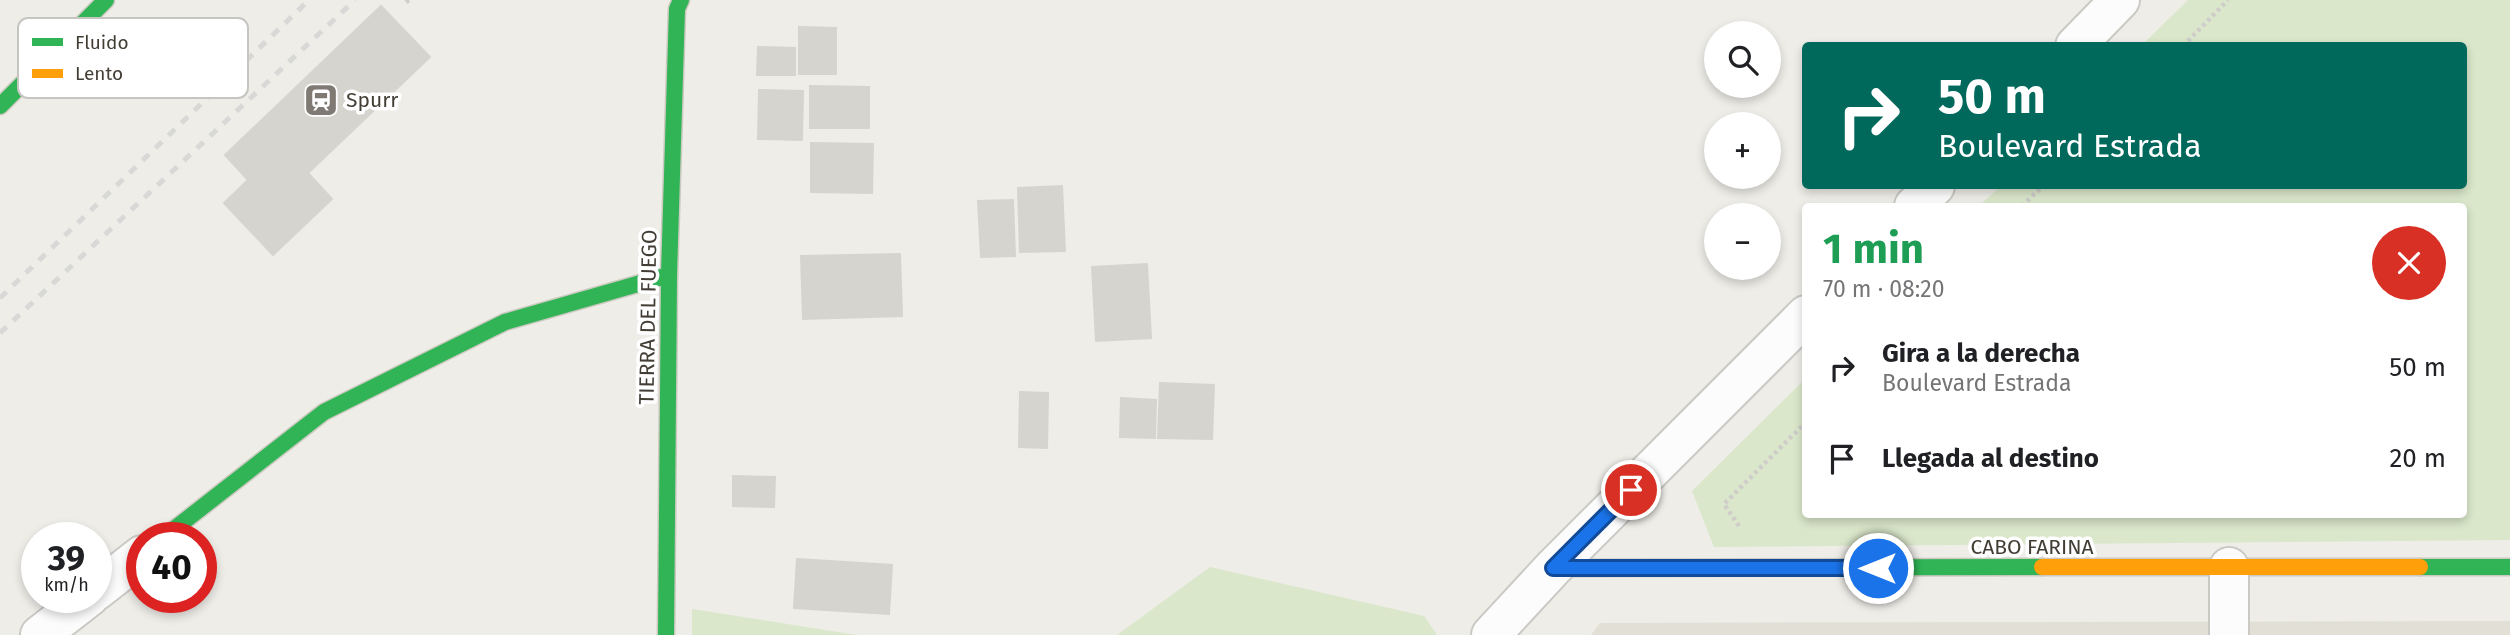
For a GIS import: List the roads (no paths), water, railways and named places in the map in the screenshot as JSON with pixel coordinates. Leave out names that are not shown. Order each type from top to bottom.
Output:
[{"type":"street","points":[[88,18],[106,0]]},
{"type":"street","name":"TIERRA DEL FUEGO","points":[[667,635],[669,275],[677,9],[681,0]]},
{"type":"street","points":[[2079,42],[2120,0]]},
{"type":"street","points":[[0,106],[18,88]]},
{"type":"street","points":[[1917,203],[1932,189]]},
{"type":"street","points":[[183,522],[324,412],[505,322],[669,275]]},
{"type":"street","points":[[1491,635],[1553,568],[1802,319]]},
{"type":"street","points":[[2229,567],[2229,635]]},
{"type":"street","name":"CABO FARINA","points":[[1553,568],[2510,567]]},
{"type":"street","points":[[112,578],[126,568]]},
{"type":"street","points":[[40,635],[68,613]]},
{"type":"railway","points":[[248,59],[309,0]]},
{"type":"railway","points":[[0,333],[355,0]]},
{"type":"railway","points":[[0,298],[207,98]]},
{"type":"place","name":"Spurr","points":[[321,100]]}]
